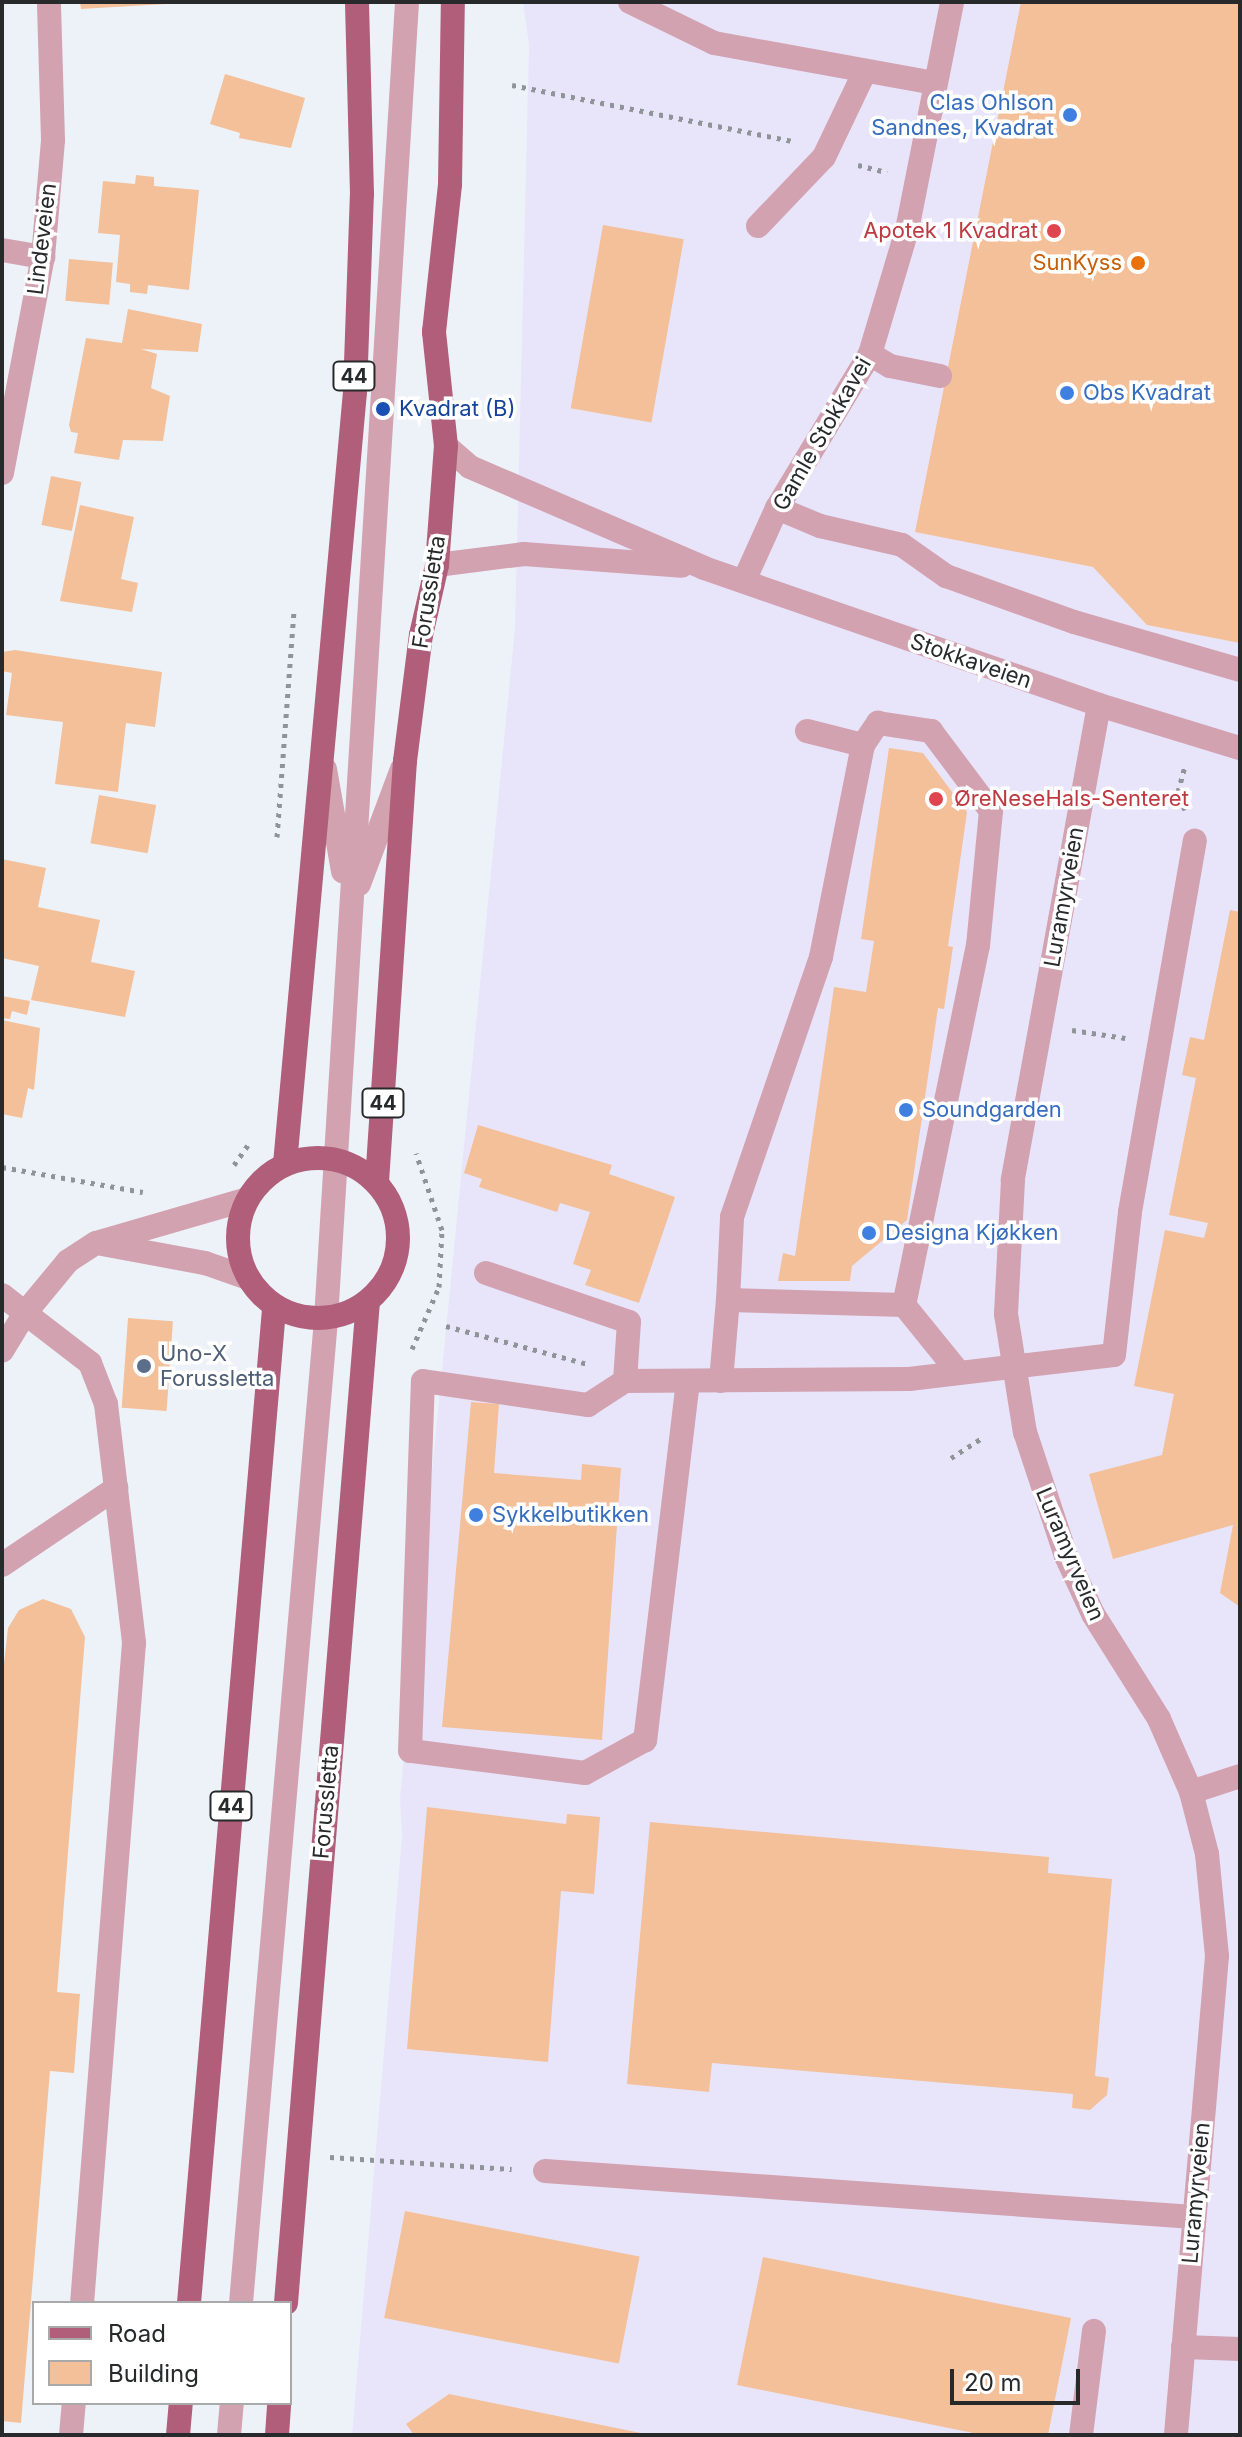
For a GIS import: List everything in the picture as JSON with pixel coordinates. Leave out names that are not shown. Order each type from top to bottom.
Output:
[{"type":"main road","name":"44","points":[[285,1164],[355,392],[362,194],[357,2]]},
{"type":"main road","name":"Forussletta","points":[[377,1182],[405,761],[421,635],[437,565],[446,446],[434,332],[450,184],[453,2]]},
{"type":"main road","points":[[310,1157],[334,1159],[377,1182],[390,1201],[399,1233],[394,1265],[368,1301],[326,1319],[274,1309],[248,1278],[239,1252],[238,1225],[247,1199],[265,1177],[285,1164],[310,1157]]},
{"type":"main road","name":"Forussletta","points":[[286,2301],[368,1301]]},
{"type":"main road","name":"44","points":[[189,2301],[274,1309]]},
{"type":"main road","points":[[178,2435],[181,2405]]},
{"type":"main road","points":[[277,2435],[279,2405]]},
{"type":"street","name":"Lindeveien","points":[[2,473],[43,257],[53,140],[49,2]]},
{"type":"street","points":[[241,2301],[326,1319],[407,2]]},
{"type":"street","points":[[630,2],[714,43],[934,83]]},
{"type":"street","name":"Gamle Stokkavei","points":[[744,581],[777,508],[870,354],[907,230],[952,2]]},
{"type":"street","points":[[758,226],[824,157],[865,71]]},
{"type":"street","points":[[2,250],[43,257]]},
{"type":"street","points":[[870,354],[890,366],[940,376]]},
{"type":"street","name":"Stokkaveien","points":[[446,446],[470,467],[704,568],[1099,705],[1240,748]]},
{"type":"street","points":[[777,508],[820,526],[902,545],[946,576],[1074,622],[1240,670]]},
{"type":"street","name":"Stokkaveien","points":[[437,565],[524,554],[704,568]]},
{"type":"street","name":"Luramyrveien","points":[[1099,705],[1013,1180],[1005,1267],[1012,1368],[1036,1475],[1066,1556],[1093,1614],[1159,1719],[1191,1792],[1207,1854],[1217,1956],[1176,2435]]},
{"type":"street","points":[[721,1381],[732,1217],[821,957],[863,745],[878,723],[931,731],[991,811],[978,945],[904,1305]]},
{"type":"street","points":[[807,731],[863,745]]},
{"type":"street","points":[[321,749],[349,909]]},
{"type":"street","points":[[349,909],[405,761]]},
{"type":"street","points":[[688,1381],[645,1740],[585,1773],[410,1751],[423,1381],[588,1405],[625,1381],[909,1379],[1114,1355],[1130,1212],[1195,841]]},
{"type":"street","points":[[2,1351],[25,1313],[68,1261],[96,1243],[247,1199]]},
{"type":"street","points":[[96,1243],[205,1263],[248,1278]]},
{"type":"street","points":[[486,1273],[629,1322],[625,1381]]},
{"type":"street","points":[[2,1295],[90,1363],[106,1404],[134,1643],[82,2301]]},
{"type":"street","points":[[728,1300],[904,1305],[959,1373]]},
{"type":"street","points":[[2,1565],[116,1488]]},
{"type":"street","points":[[1191,1792],[1240,1776]]},
{"type":"street","points":[[545,2171],[1193,2217]]},
{"type":"street","points":[[1081,2435],[1094,2331]]},
{"type":"street","points":[[1183,2347],[1240,2349]]},
{"type":"street","points":[[71,2435],[74,2405]]},
{"type":"street","points":[[229,2435],[232,2405]]},
{"type":"path","points":[[512,85],[786,138],[824,157],[892,173]]},
{"type":"path","points":[[276,849],[294,610]]},
{"type":"path","points":[[1185,765],[1178,792],[1195,841]]},
{"type":"path","points":[[1071,1030],[1160,1043]]},
{"type":"path","points":[[227,1171],[254,1136]]},
{"type":"path","points":[[410,1353],[439,1287],[442,1230],[415,1144]]},
{"type":"path","points":[[2,1167],[156,1194]]},
{"type":"path","points":[[446,1326],[575,1357],[625,1381]]},
{"type":"path","points":[[951,1458],[983,1437]]},
{"type":"path","points":[[329,2157],[545,2171]]},
{"type":"shaded area","points":[[523,2],[1240,2],[1240,2435],[352,2435],[402,1837],[400,1797],[515,628],[529,45]]},
{"type":"building","points":[[80,2],[166,2],[166,4],[81,9]]},
{"type":"building","points":[[1021,2],[1240,2],[1240,643],[1147,625],[1093,567],[915,532]]},
{"type":"building","points":[[225,74],[305,98],[291,148],[239,138],[240,133],[210,124]]},
{"type":"building","points":[[136,175],[154,177],[154,186],[199,190],[189,290],[148,285],[147,294],[130,292],[130,284],[116,282],[120,235],[98,233],[103,181],[135,184]]},
{"type":"building","points":[[603,225],[684,239],[651,422],[571,408]]},
{"type":"building","points":[[69,259],[113,263],[109,305],[65,301]]},
{"type":"building","points":[[128,309],[202,324],[198,352],[141,349],[157,354],[151,388],[170,396],[163,441],[123,440],[119,460],[74,453],[78,433],[71,432],[69,425],[86,338],[122,343]]},
{"type":"building","points":[[51,476],[81,482],[72,531],[41,525]]},
{"type":"building","points":[[80,505],[134,517],[121,579],[138,583],[132,612],[60,601]]},
{"type":"building","points":[[15,650],[162,672],[155,727],[126,723],[118,792],[55,784],[63,722],[6,715],[12,673],[2,671],[2,652]]},
{"type":"building","points":[[889,748],[923,753],[967,812],[948,946],[953,947],[944,1009],[938,1008],[907,1220],[852,1266],[850,1281],[778,1281],[783,1253],[795,1256],[834,987],[866,992],[874,941],[861,939]]},
{"type":"building","points":[[99,795],[156,805],[148,853],[90,843]]},
{"type":"building","points":[[2,859],[46,868],[38,907],[100,920],[91,962],[135,971],[125,1017],[31,1000],[39,966],[2,958]]},
{"type":"building","points":[[1230,910],[1240,912],[1240,1607],[1220,1593],[1233,1525],[1113,1559],[1089,1474],[1162,1455],[1174,1394],[1134,1386],[1165,1230],[1204,1238],[1208,1223],[1169,1215],[1196,1078],[1182,1075],[1190,1037],[1204,1040]]},
{"type":"building","points":[[2,996],[30,1001],[27,1015],[12,1011],[10,1019],[2,1018]]},
{"type":"building","points":[[2,1020],[40,1028],[34,1090],[28,1088],[22,1118],[2,1114]]},
{"type":"building","points":[[478,1125],[612,1165],[609,1174],[675,1197],[639,1303],[585,1285],[591,1270],[573,1264],[590,1212],[560,1203],[557,1212],[479,1187],[482,1179],[464,1173]]},
{"type":"building","points":[[128,1318],[173,1321],[167,1411],[122,1408]]},
{"type":"building","points":[[471,1402],[499,1404],[494,1473],[581,1480],[582,1464],[621,1468],[602,1740],[442,1727]]},
{"type":"building","points":[[43,1599],[71,1609],[85,1637],[57,1992],[80,1994],[74,2073],[50,2071],[21,2423],[2,2421],[2,1681],[8,1628],[19,1610]]},
{"type":"building","points":[[427,1807],[566,1824],[567,1814],[600,1817],[594,1894],[561,1891],[548,2062],[407,2049]]},
{"type":"building","points":[[650,1822],[1049,1857],[1048,1873],[1112,1879],[1095,2076],[1109,2078],[1107,2095],[1090,2110],[1072,2108],[1073,2094],[712,2063],[709,2092],[627,2084]]},
{"type":"building","points":[[405,2211],[640,2257],[619,2364],[384,2318]]},
{"type":"building","points":[[763,2257],[1071,2318],[1048,2435],[983,2435],[737,2385]]},
{"type":"building","points":[[449,2394],[646,2435],[414,2435],[406,2424]]},
{"type":"place","name":"Clas Ohlson Sandnes, Kvadrat","points":[[1070,115]]},
{"type":"place","name":"Apotek 1 Kvadrat","points":[[1054,231]]},
{"type":"place","name":"SunKyss","points":[[1138,263]]},
{"type":"place","name":"Obs Kvadrat","points":[[1067,393]]},
{"type":"place","name":"Kvadrat (B)","points":[[383,409]]},
{"type":"place","name":"ØreNeseHals-Senteret","points":[[936,799]]},
{"type":"place","name":"Soundgarden","points":[[906,1110]]},
{"type":"place","name":"Designa Kjøkken","points":[[869,1233]]},
{"type":"place","name":"Uno-X Forussletta","points":[[144,1366]]},
{"type":"place","name":"Sykkelbutikken","points":[[476,1515]]}]
